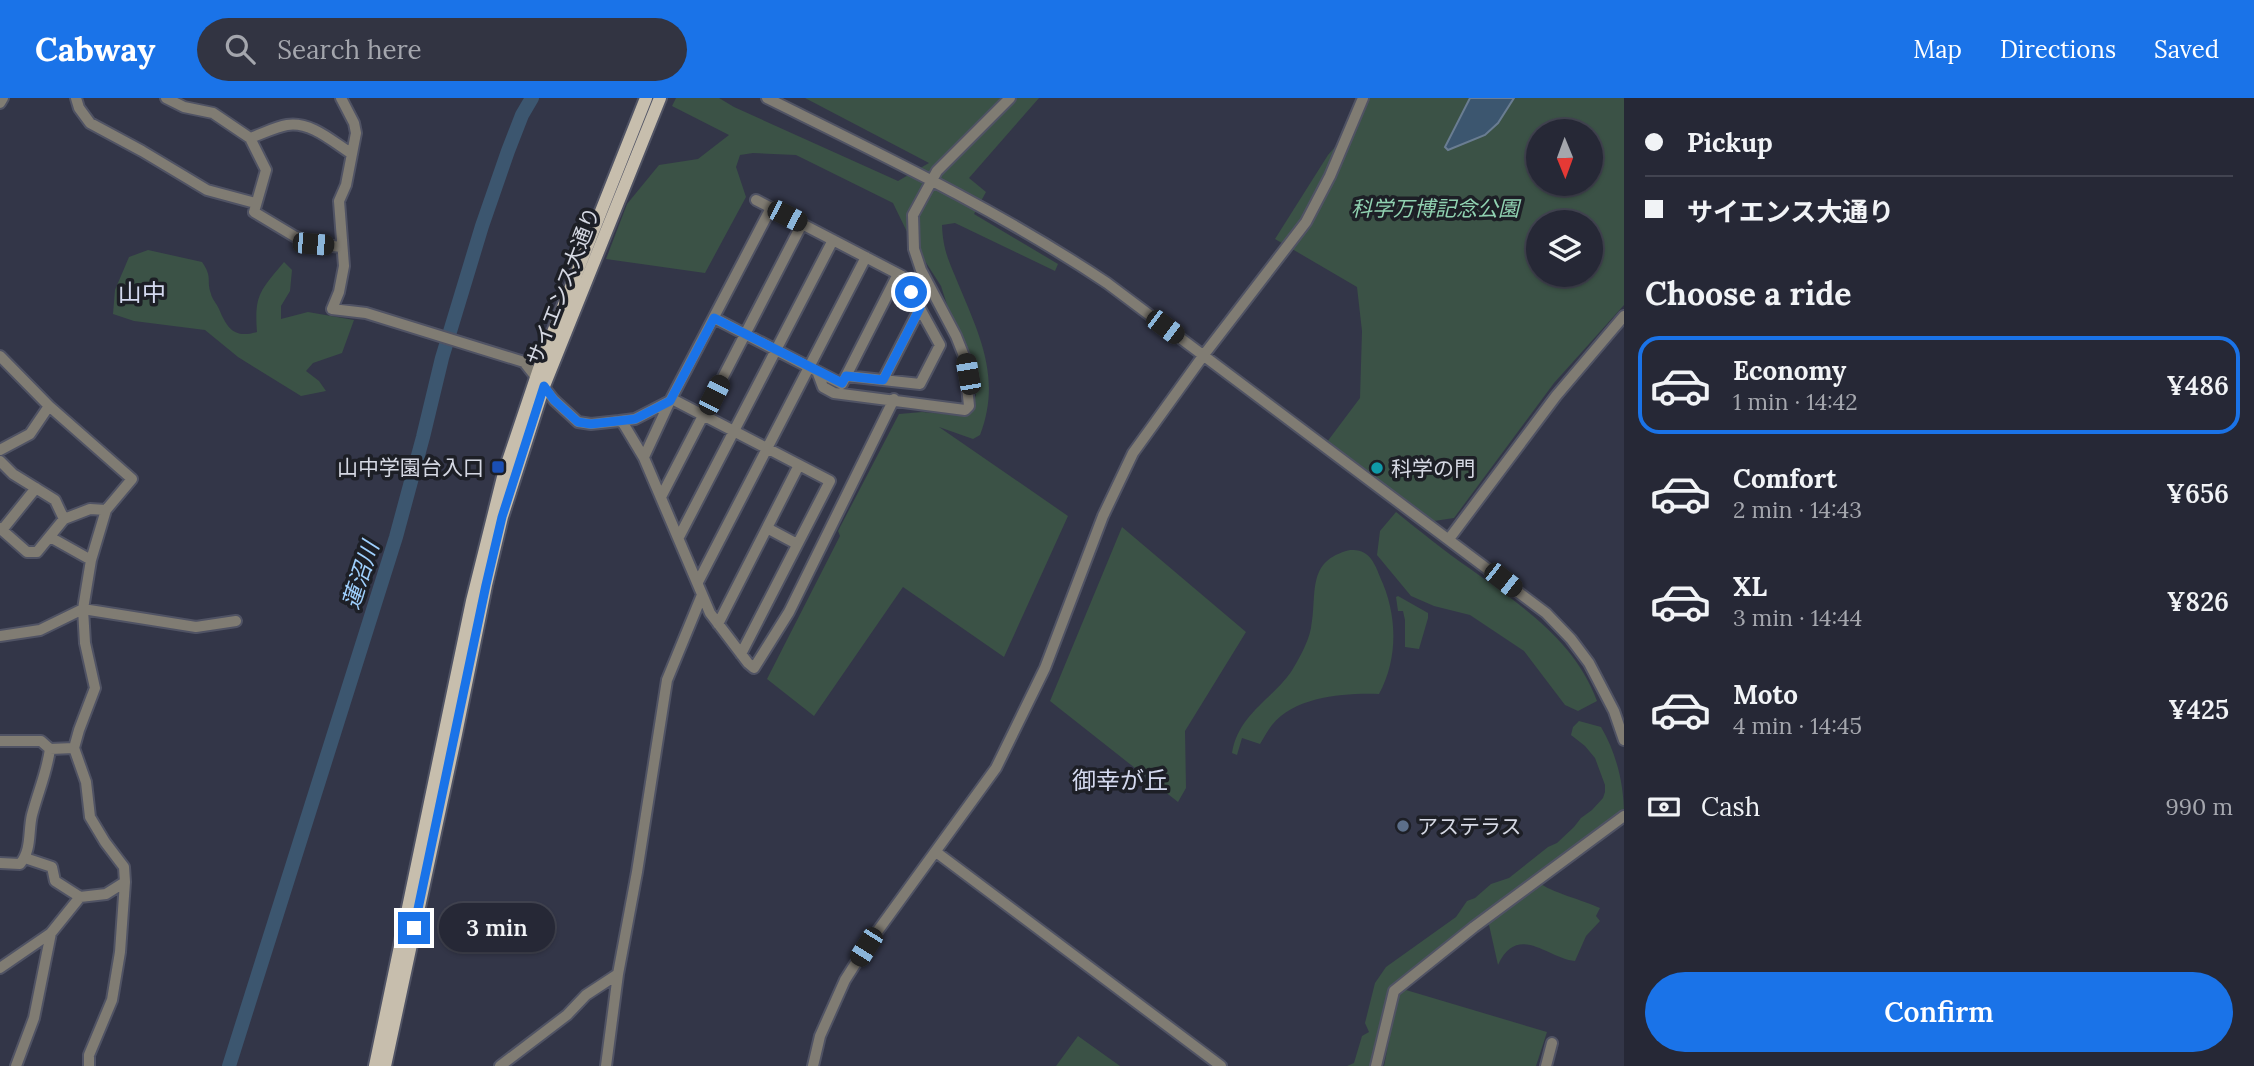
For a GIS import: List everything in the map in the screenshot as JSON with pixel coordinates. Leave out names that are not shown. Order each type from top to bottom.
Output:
[{"type":"main road","name":"サイエンス大通り","points":[[375,1066],[472,601],[504,473],[646,98]]},
{"type":"main road","name":"サイエンス大通り","points":[[385,1066],[486,585],[540,381],[660,98]]},
{"type":"street","points":[[0,103],[3,98]]},
{"type":"street","points":[[76,98],[79,108],[90,123],[207,190],[255,203]]},
{"type":"street","points":[[166,98],[184,107],[213,113],[250,138],[266,170],[254,212],[313,244],[342,247]]},
{"type":"street","points":[[341,98],[356,133],[346,185],[339,201],[344,267],[332,309],[366,313],[524,362],[554,400],[578,422],[591,424],[635,419],[671,400]]},
{"type":"street","points":[[767,98],[932,179],[1070,259],[1107,283],[1449,539],[1546,613],[1571,639],[1602,686],[1624,740]]},
{"type":"street","points":[[813,369],[823,387],[829,391],[965,410],[969,405],[964,356],[921,270],[914,249],[914,215],[937,171],[1010,98]]},
{"type":"street","points":[[813,1066],[820,1037],[845,980],[996,768],[1045,668],[1111,498],[1133,453],[1203,356],[1306,222],[1330,176],[1363,98]]},
{"type":"street","points":[[250,138],[287,125],[303,125],[352,154]]},
{"type":"street","points":[[756,200],[902,276],[940,345],[920,384],[846,376]]},
{"type":"street","points":[[644,457],[771,208]]},
{"type":"street","points":[[661,497],[802,224]]},
{"type":"street","points":[[679,537],[833,240]]},
{"type":"street","points":[[698,582],[767,448],[813,369],[866,257]]},
{"type":"street","points":[[714,318],[842,383],[898,274]]},
{"type":"street","points":[[883,380],[920,308]]},
{"type":"street","points":[[1449,539],[1556,396],[1624,316]]},
{"type":"street","points":[[0,356],[49,406],[132,478],[106,510],[91,560],[83,609],[85,643],[95,688],[74,748],[86,782],[90,817],[124,867],[125,882],[120,952],[112,1000],[89,1055],[89,1066]]},
{"type":"street","points":[[619,421],[623,423],[644,457],[710,613],[754,668],[789,612],[894,399]]},
{"type":"street","points":[[671,400],[830,481],[741,654]]},
{"type":"street","points":[[0,450],[30,434],[49,406]]},
{"type":"street","points":[[0,461],[13,474],[55,500],[64,519]]},
{"type":"street","points":[[718,624],[799,465]]},
{"type":"street","points":[[36,488],[1,529],[27,552],[37,552],[64,519],[90,509],[106,510]]},
{"type":"street","points":[[767,528],[797,544]]},
{"type":"street","points":[[50,537],[91,560]]},
{"type":"street","points":[[606,1066],[618,974],[667,680],[702,595]]},
{"type":"street","points":[[0,636],[40,631],[83,609],[196,626],[236,621]]},
{"type":"street","points":[[0,741],[41,741],[50,749],[74,748]]},
{"type":"street","points":[[0,863],[20,864],[25,858],[30,840],[31,817],[48,766],[50,749]]},
{"type":"street","points":[[1376,1066],[1394,991],[1474,927],[1624,816]]},
{"type":"street","points":[[936,852],[1221,1066]]},
{"type":"street","points":[[25,858],[52,867],[55,881],[80,897],[106,894],[125,882]]},
{"type":"street","points":[[0,968],[51,933],[80,897]]},
{"type":"street","points":[[16,1066],[34,1018],[51,933]]},
{"type":"street","points":[[500,1066],[567,1015],[586,995],[618,974]]},
{"type":"street","points":[[1546,1066],[1552,1043]]},
{"type":"green space","points":[[676,98],[719,98],[898,181],[929,163],[805,98],[1039,98],[969,178],[986,192],[974,214],[1058,264],[1055,271],[955,223],[942,225],[948,257],[975,324],[986,360],[989,396],[980,435],[973,439],[939,427],[1068,516],[1004,657],[903,587],[814,716],[767,679],[840,536],[838,531],[899,414],[922,412],[967,416],[976,395],[941,286],[909,236],[893,203],[796,155],[740,155],[736,167],[746,197],[705,273],[606,259],[627,204],[659,165],[698,159],[729,135],[672,106]]},
{"type":"green space","name":"科学万博記念公園","points":[[1367,98],[1624,98],[1624,305],[1554,383],[1454,518],[1434,521],[1327,442],[1360,398],[1362,331],[1357,287],[1275,239],[1328,155],[1354,125]]},
{"type":"green space","points":[[148,250],[202,262],[212,296],[225,322],[232,330],[242,334],[257,332],[257,309],[261,293],[284,262],[292,270],[290,291],[281,306],[281,319],[308,312],[354,320],[342,353],[313,363],[306,371],[319,381],[326,391],[301,396],[238,357],[205,330],[134,321],[113,314],[115,290],[129,257]]},
{"type":"green space","points":[[1396,512],[1544,625],[1575,660],[1597,701],[1578,711],[1565,705],[1524,651],[1470,615],[1434,606],[1411,596],[1377,555],[1380,531]]},
{"type":"green space","points":[[1122,527],[1246,632],[1185,731],[1186,788],[1178,802],[1050,701]]},
{"type":"green space","points":[[1350,550],[1362,552],[1371,559],[1390,605],[1393,650],[1379,694],[1351,694],[1307,702],[1282,715],[1270,727],[1260,744],[1242,738],[1237,755],[1232,753],[1241,728],[1283,682],[1303,651],[1311,628],[1316,580],[1320,571],[1326,562],[1336,555]]},
{"type":"green space","points":[[1398,596],[1428,613],[1419,649],[1405,647],[1405,620],[1403,611],[1398,611]]},
{"type":"green space","points":[[1579,721],[1601,727],[1611,747],[1623,791],[1624,814],[1595,831],[1540,883],[1600,908],[1596,916],[1600,921],[1586,936],[1575,961],[1524,944],[1506,952],[1498,965],[1487,916],[1392,989],[1374,1066],[1347,1066],[1354,1063],[1362,1036],[1369,1032],[1365,1023],[1375,983],[1386,967],[1456,917],[1467,901],[1475,898],[1491,884],[1509,878],[1557,843],[1603,798],[1605,785],[1595,758],[1571,735],[1573,727]]},
{"type":"green space","points":[[1406,990],[1547,1032],[1536,1066],[1384,1066],[1398,994]]},
{"type":"green space","points":[[1078,1036],[1120,1066],[1056,1066]]},
{"type":"water","points":[[1470,98],[1514,98],[1498,123],[1485,135],[1448,150],[1445,147]]},
{"type":"waterway","name":"蓮沼川","points":[[229,1066],[396,537],[442,358],[482,226],[522,115],[532,98]]},
{"type":"place","name":"山中学園台入口","points":[[498,467]]},
{"type":"place","name":"科学の門","points":[[1377,468]]},
{"type":"place","name":"アステラス","points":[[1403,826]]},
{"type":"district","name":"山中","points":[[142,292]]},
{"type":"district","name":"御幸が丘","points":[[1120,780]]},
{"type":"route","points":[[414,928],[502,517],[544,386],[554,400],[583,424],[635,419],[670,401],[714,318],[842,383],[846,376],[883,380],[920,308],[911,292]]}]
